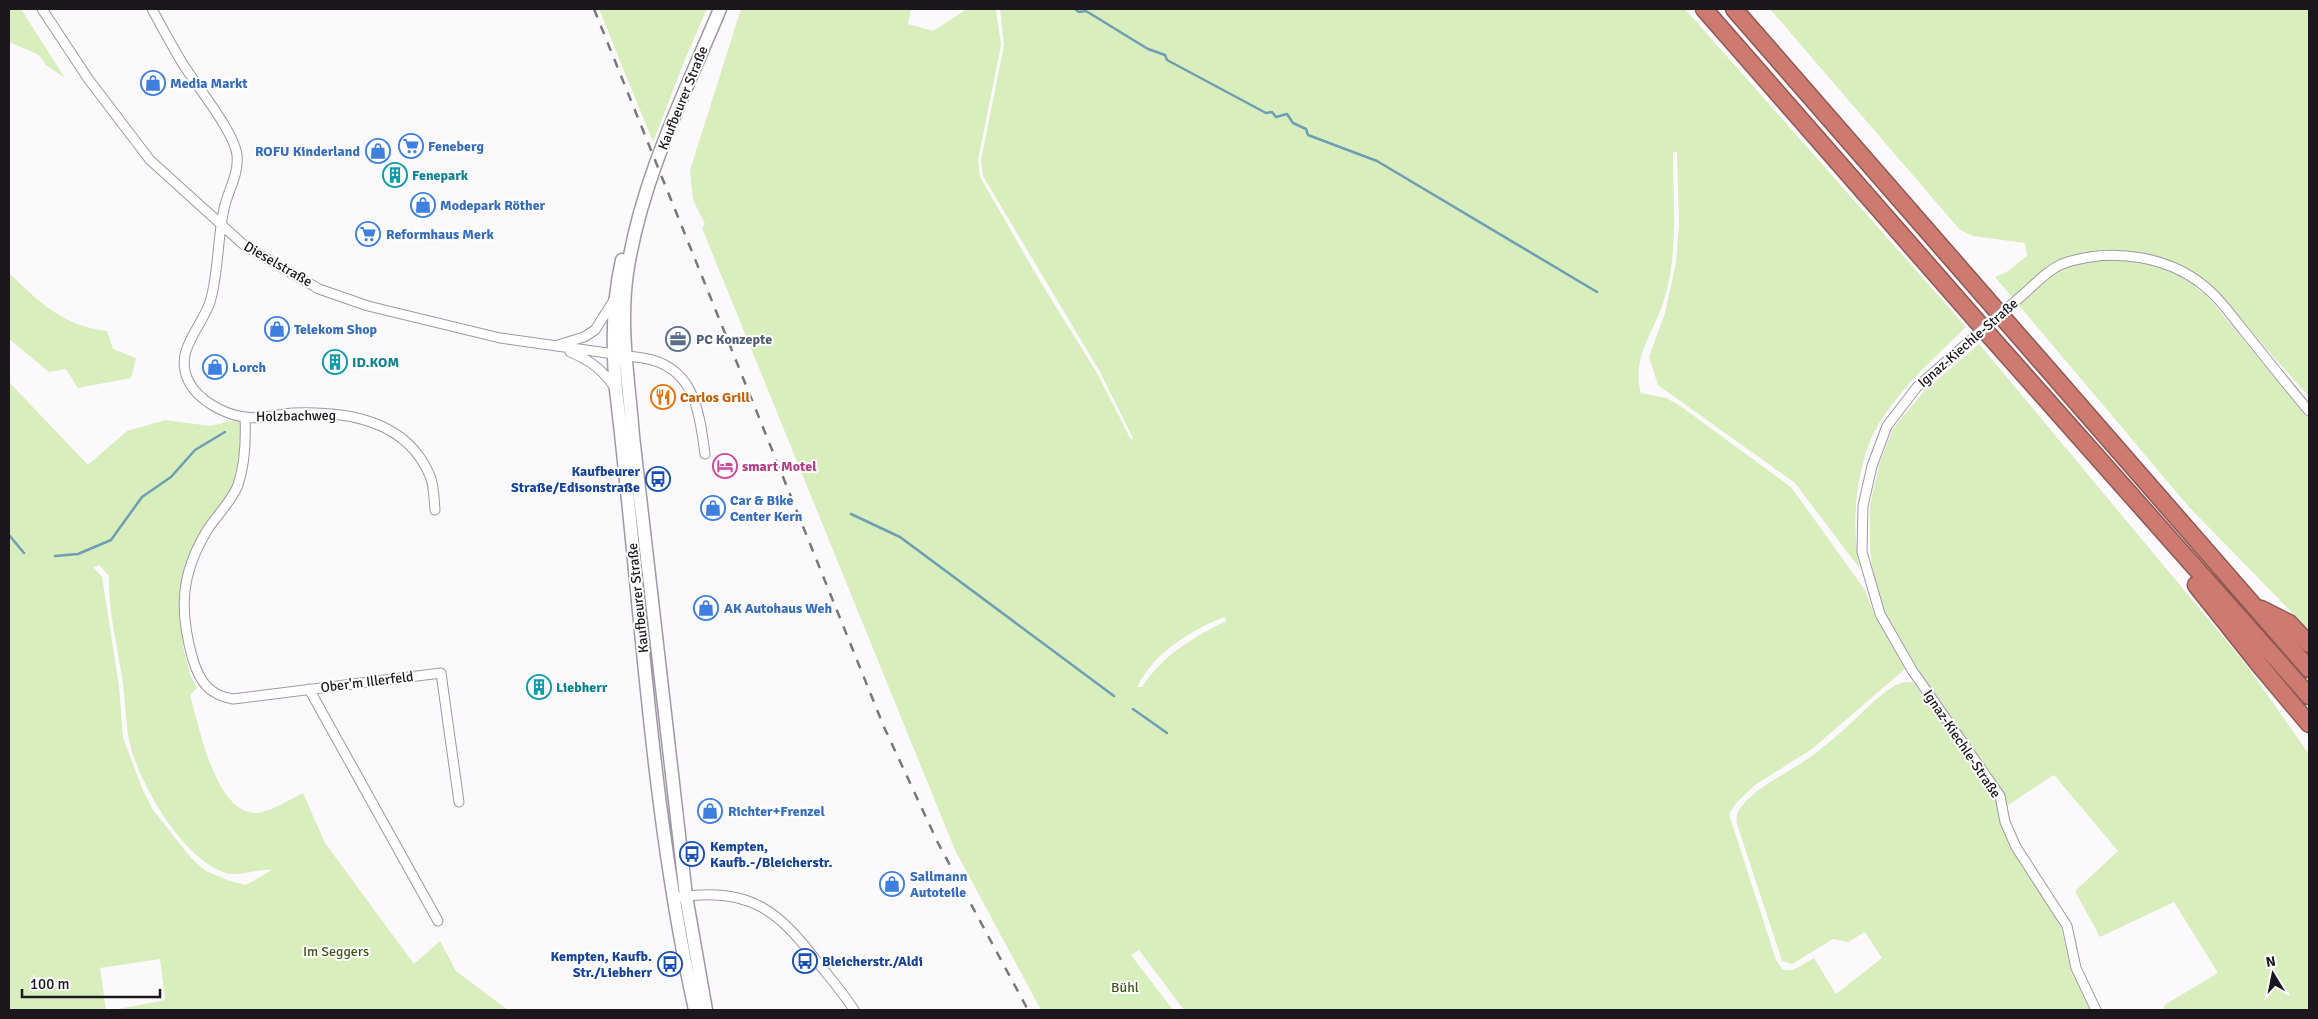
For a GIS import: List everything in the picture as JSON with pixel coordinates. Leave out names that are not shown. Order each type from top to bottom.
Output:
[{"type":"highway","points":[[1704,9],[2309,696]]},
{"type":"highway","points":[[1734,9],[2309,669]]},
{"type":"highway","points":[[2168,538],[2180,565],[2309,724]]},
{"type":"highway","points":[[2252,605],[2289,623],[2309,644]]},
{"type":"main road","name":"Kaufbeurer Straße","points":[[706,1010],[680,897],[614,300],[631,219],[647,188],[720,9]]},
{"type":"main road","name":"Kaufbeurer Straße","points":[[647,188],[627,274],[616,390],[643,648],[695,1010]]},
{"type":"street","name":"Dieselstraße","points":[[42,9],[89,80],[150,160],[245,246],[319,288],[343,298],[471,332],[666,364],[677,371],[685,381],[698,413],[705,454]]},
{"type":"street","name":"Holzbachweg","points":[[152,9],[181,60],[227,128],[235,146],[237,167],[224,207],[209,304],[190,337],[186,349],[184,368],[188,382],[205,400],[216,407],[245,418],[319,412],[347,415],[375,423],[393,431],[417,452],[431,478],[435,510]]},
{"type":"street","name":"Ignaz-Kiechle-Straße","points":[[2096,1010],[2076,968],[2066,926],[2016,847],[2005,822],[2000,796],[1912,670],[1880,614],[1862,552],[1863,506],[1872,466],[1887,426],[1917,387],[2055,268],[2106,255],[2134,257],[2169,265],[2191,277],[2212,293],[2309,411]]},
{"type":"street","name":"Dieselstraße","points":[[556,346],[584,337],[596,330],[614,300]]},
{"type":"street","name":"Dieselstraße","points":[[556,346],[595,365],[608,378],[616,390]]},
{"type":"street","points":[[245,418],[245,445],[237,487],[207,531],[192,561],[186,578],[183,597],[184,623],[202,683],[222,697],[254,697],[309,689]]},
{"type":"street","name":"Ober'm Illerfeld","points":[[438,921],[309,689],[441,673],[459,802]]},
{"type":"street","points":[[680,897],[725,895],[760,905],[791,928],[854,1010]]},
{"type":"green space","points":[[9,9],[21,9],[65,78],[46,65],[39,55],[9,42]]},
{"type":"green space","points":[[599,9],[707,9],[653,142]]},
{"type":"green space","name":"Bühl","points":[[741,9],[911,9],[908,24],[933,31],[967,9],[996,9],[1001,45],[978,160],[980,177],[1040,281],[1097,373],[1131,440],[1133,438],[1100,372],[983,176],[981,160],[1004,45],[1000,9],[1685,9],[1966,327],[1921,371],[1900,395],[1881,420],[1873,436],[1866,454],[1857,493],[1856,533],[1860,569],[1795,483],[1658,385],[1649,357],[1665,313],[1676,263],[1679,224],[1677,152],[1673,152],[1673,254],[1666,294],[1642,352],[1638,372],[1641,393],[1666,398],[1679,405],[1791,487],[1865,590],[1875,616],[1905,669],[1812,749],[1755,785],[1736,803],[1729,814],[1776,960],[1783,970],[1793,970],[1814,958],[1836,994],[1882,958],[1865,932],[1848,942],[1833,939],[1792,964],[1782,961],[1737,824],[1738,812],[1757,791],[1821,749],[1887,691],[1896,685],[1913,682],[1996,801],[2002,824],[2048,901],[2061,928],[2071,971],[2092,1010],[1184,1010],[1139,950],[1131,955],[1173,1010],[1041,1010],[955,850],[702,228],[705,224],[693,200],[690,170]],"holes":[[[1225,617],[1226,621],[1179,648],[1159,666],[1142,687],[1137,687],[1153,664],[1174,644],[1212,622]]]},
{"type":"green space","points":[[1770,9],[2309,9],[2309,397],[2214,289],[2202,281],[2195,287],[2208,297],[2309,419],[2309,630],[2189,507],[1995,277],[2008,271],[2027,256],[2025,243],[1973,236],[1960,230]]},
{"type":"green space","points":[[9,273],[31,294],[53,311],[77,324],[107,331],[113,349],[136,358],[131,378],[78,388],[66,369],[49,372],[9,339]]},
{"type":"green space","points":[[1979,344],[2244,662],[2309,754],[2309,1010],[2162,1010],[2166,1004],[2218,973],[2174,902],[2100,937],[2075,891],[2118,851],[2054,775],[2008,805],[2004,794],[1917,667],[1885,612],[1874,582],[1870,551],[1870,505],[1879,465],[1893,429],[1924,391]]},
{"type":"green space","name":"Im Seggers","points":[[9,382],[88,465],[127,431],[165,420],[210,426],[235,420],[242,421],[243,436],[233,486],[188,559],[179,597],[183,647],[190,674],[197,688],[190,695],[211,766],[230,799],[242,809],[257,813],[262,812],[303,793],[325,843],[414,964],[440,941],[456,971],[508,1010],[113,1010],[165,1000],[160,959],[100,968],[106,1010],[9,1010]],"holes":[[[99,565],[109,576],[111,612],[122,679],[128,735],[132,753],[140,772],[162,814],[191,850],[207,864],[229,874],[272,870],[246,885],[230,881],[206,871],[191,858],[153,810],[142,788],[123,738],[119,686],[102,577],[93,567]]]},
{"type":"waterway","points":[[1075,9],[1079,12],[1086,11],[1148,49],[1165,55],[1167,60],[1266,113],[1272,112],[1276,117],[1287,114],[1293,123],[1306,129],[1308,135],[1377,161],[1597,292]]},
{"type":"waterway","points":[[55,556],[78,554],[111,540],[142,497],[171,477],[195,450],[225,432]]},
{"type":"waterway","points":[[851,514],[900,537],[1114,696]]},
{"type":"waterway","points":[[9,535],[24,553]]},
{"type":"waterway","points":[[1133,709],[1167,733]]},
{"type":"railway","points":[[594,9],[884,727],[938,843],[1028,1010]]},
{"type":"place","name":"Media Markt","points":[[153,83]]},
{"type":"place","name":"Feneberg","points":[[411,146]]},
{"type":"place","name":"ROFU Kinderland","points":[[378,151]]},
{"type":"place","name":"Fenepark","points":[[395,175]]},
{"type":"place","name":"Modepark Röther","points":[[423,205]]},
{"type":"place","name":"Reformhaus Merk","points":[[368,234]]},
{"type":"place","name":"Telekom Shop","points":[[277,329]]},
{"type":"place","name":"PC Konzepte","points":[[678,339]]},
{"type":"place","name":"ID.KOM","points":[[335,362]]},
{"type":"place","name":"Lorch","points":[[215,367]]},
{"type":"place","name":"Carlos Grill","points":[[663,397]]},
{"type":"place","name":"smart Motel","points":[[725,466]]},
{"type":"place","name":"Kaufbeurer Straße/Edisonstraße","points":[[658,479]]},
{"type":"place","name":"Car & Bike Center Kern","points":[[713,508]]},
{"type":"place","name":"AK Autohaus Weh","points":[[706,608]]},
{"type":"place","name":"Liebherr","points":[[539,687]]},
{"type":"place","name":"Richter+Frenzel","points":[[710,811]]},
{"type":"place","name":"Kempten, Kaufb.-/Bleicherstr.","points":[[692,854]]},
{"type":"place","name":"Sallmann Autoteile","points":[[892,884]]},
{"type":"place","name":"Bleicherstr./Aldi","points":[[805,961]]},
{"type":"place","name":"Kempten, Kaufb. Str./Liebherr","points":[[670,964]]}]
